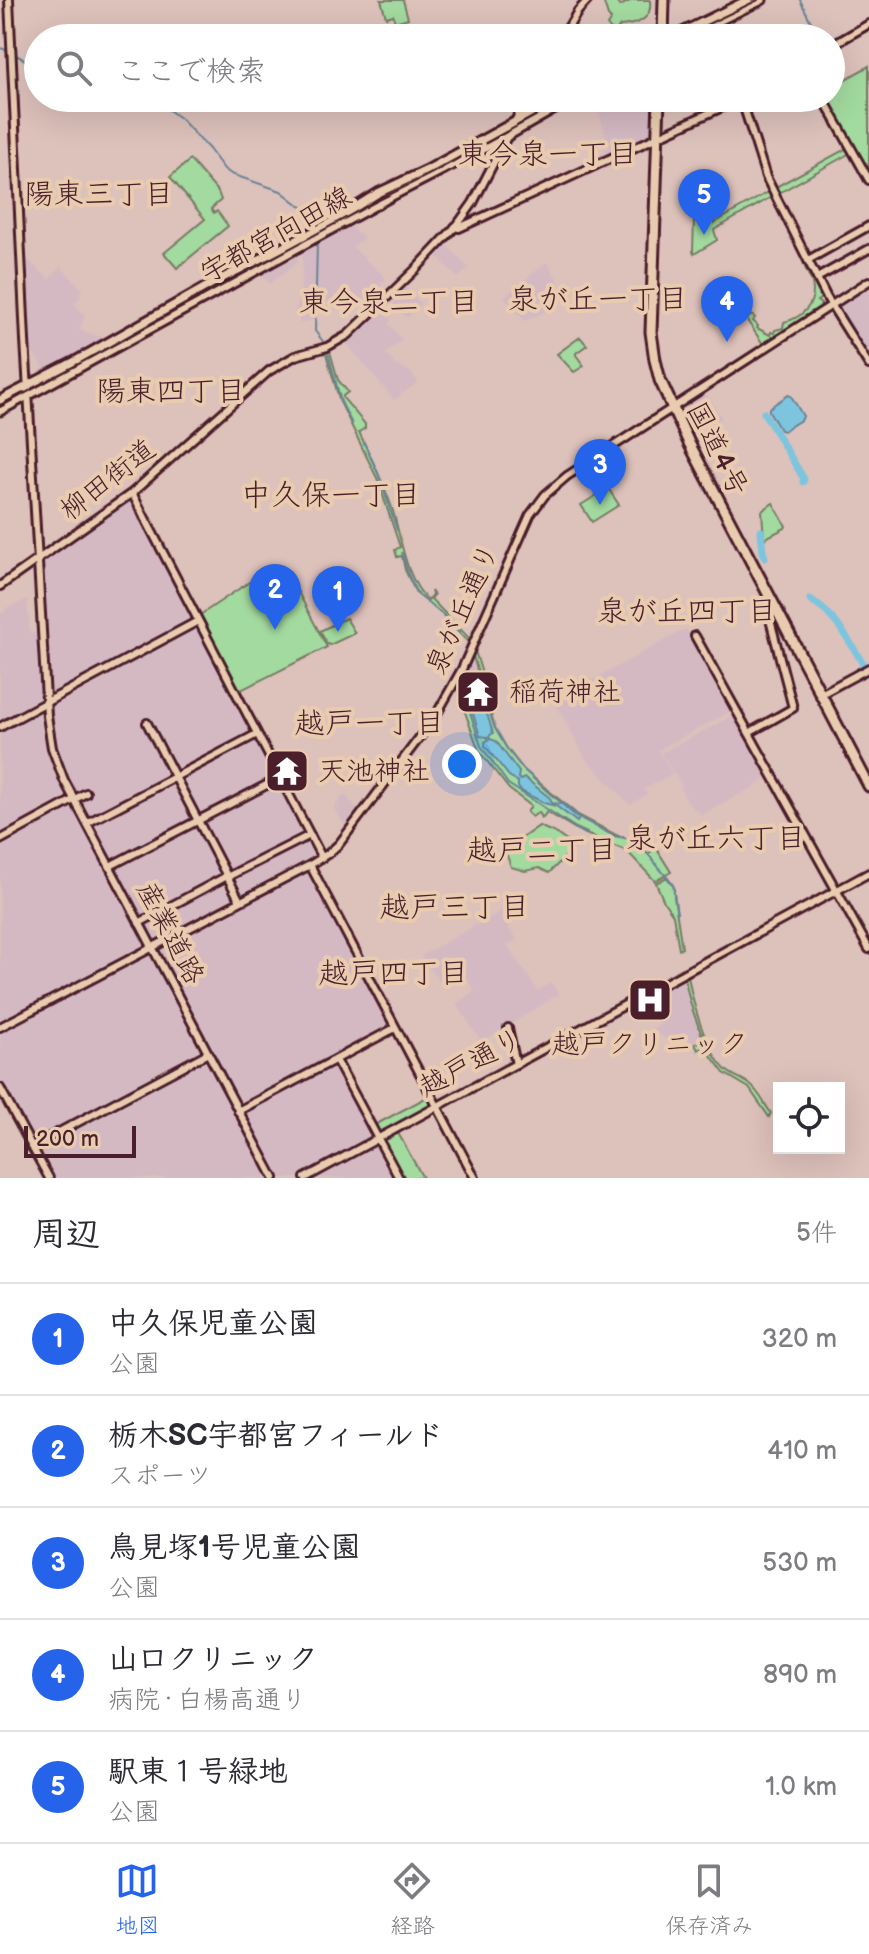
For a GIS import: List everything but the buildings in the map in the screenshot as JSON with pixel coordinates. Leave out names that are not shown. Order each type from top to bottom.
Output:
[{"type":"highway","points":[[663,24],[664,0]]},
{"type":"highway","name":"国道4号","points":[[659,112],[651,332],[657,370],[672,409],[869,786]]},
{"type":"main road","points":[[694,24],[744,2],[762,0]]},
{"type":"main road","points":[[721,24],[770,0]]},
{"type":"main road","points":[[699,24],[744,2]]},
{"type":"main road","points":[[707,24],[744,2]]},
{"type":"main road","name":"宇都宮向田線","points":[[0,400],[532,112]]},
{"type":"main road","name":"宇都宮向田線","points":[[0,411],[549,112]]},
{"type":"street","points":[[9,0],[28,396]]},
{"type":"street","points":[[570,24],[588,0]]},
{"type":"street","points":[[845,38],[869,24]]},
{"type":"street","name":"柳田街道","points":[[0,586],[132,493],[269,371],[296,356],[327,347],[348,335],[395,291],[455,227],[473,203],[519,112]]},
{"type":"street","points":[[455,227],[459,228],[712,112]]},
{"type":"street","points":[[745,112],[766,177],[817,278],[869,365]]},
{"type":"street","points":[[831,112],[869,180]]},
{"type":"street","points":[[808,260],[869,226]]},
{"type":"street","points":[[817,278],[869,249]]},
{"type":"street","name":"泉が丘通り","points":[[0,1027],[310,865],[339,844],[444,703],[526,523],[539,501],[559,482],[869,281]]},
{"type":"street","name":"産業道路","points":[[28,396],[48,733],[52,748],[74,800],[274,1178]]},
{"type":"street","points":[[132,493],[322,858]]},
{"type":"street","points":[[749,733],[793,708],[768,612],[769,596]]},
{"type":"street","points":[[0,727],[198,621]]},
{"type":"street","points":[[695,636],[869,949]]},
{"type":"street","points":[[821,694],[869,668]]},
{"type":"street","points":[[147,723],[240,901]]},
{"type":"street","points":[[87,823],[257,734]]},
{"type":"street","points":[[110,866],[280,778]]},
{"type":"street","points":[[0,840],[86,793]]},
{"type":"street","points":[[139,923],[310,835]]},
{"type":"street","points":[[310,865],[475,1178]]},
{"type":"street","name":"越戸通り","points":[[305,1178],[869,873]]},
{"type":"street","points":[[238,1111],[395,1028]]},
{"type":"street","points":[[508,1028],[516,1064]]},
{"type":"street","points":[[31,1147],[208,1053]]},
{"type":"street","points":[[336,1060],[399,1178]]},
{"type":"street","points":[[0,1088],[49,1178]]},
{"type":"shaded area","points":[[599,112],[652,112],[652,135],[606,158],[603,150],[609,147]]},
{"type":"shaded area","points":[[350,224],[364,238],[352,247],[386,278],[380,285],[389,294],[371,311],[361,302],[352,310],[340,296],[334,298],[335,309],[312,307],[313,320],[299,323],[299,314],[293,314],[300,300],[303,250]]},
{"type":"shaded area","points":[[444,243],[469,268],[458,278],[434,253]]},
{"type":"shaded area","points":[[297,253],[298,262],[270,284],[260,273]]},
{"type":"shaded area","points":[[26,258],[49,279],[61,267],[83,290],[74,304],[85,316],[79,330],[108,339],[48,373],[32,352]]},
{"type":"shaded area","points":[[547,262],[561,286],[552,293],[560,304],[525,321],[504,297]]},
{"type":"shaded area","points":[[404,285],[421,304],[407,318],[390,299]]},
{"type":"shaded area","points":[[869,288],[869,359],[839,310]]},
{"type":"shaded area","points":[[379,309],[391,320],[388,324],[402,339],[386,353],[395,365],[409,371],[418,382],[394,400],[344,340]]},
{"type":"shaded area","points":[[704,395],[722,418],[706,428],[715,443],[698,451],[682,417],[683,409]]},
{"type":"shaded area","points":[[131,498],[318,855],[308,863],[392,1026],[333,1059],[396,1178],[51,1178],[0,1084],[0,615],[5,609],[27,599],[30,633],[45,631],[42,561]]},
{"type":"shaded area","points":[[686,629],[733,710],[658,750],[673,774],[644,789],[647,794],[630,805],[586,759],[554,701]]},
{"type":"shaded area","points":[[473,656],[480,680],[462,695],[459,684]]},
{"type":"shaded area","points":[[734,715],[767,777],[701,815],[692,808],[680,789],[682,785],[661,753]]},
{"type":"shaded area","points":[[344,794],[358,809],[346,827],[334,808]]},
{"type":"shaded area","points":[[501,911],[517,939],[507,945],[538,991],[551,983],[559,994],[482,1042],[456,1004],[475,990],[462,972],[441,983],[421,956]]},
{"type":"shaded area","points":[[685,978],[694,1018],[704,1040],[683,1050],[679,1042],[674,1044],[653,1030],[667,1017],[667,987]]},
{"type":"green space","points":[[381,0],[403,0],[408,18],[395,22],[393,15],[386,17]]},
{"type":"green space","points":[[603,0],[614,0],[620,6],[632,0],[650,0],[646,17],[632,24],[608,24],[611,19]]},
{"type":"green space","points":[[869,66],[869,175],[834,112],[845,112],[845,79]]},
{"type":"green space","points":[[849,147],[852,152],[777,194],[774,188]]},
{"type":"green space","points":[[190,160],[218,192],[221,200],[211,209],[214,213],[217,211],[228,226],[177,268],[164,253],[205,219],[170,177]]},
{"type":"green space","points":[[770,191],[773,196],[714,230],[717,240],[694,254],[694,220],[709,211],[714,223]]},
{"type":"green space","points":[[804,265],[807,265],[823,297],[817,301],[822,305],[763,344],[746,319],[752,315],[757,328],[770,335],[783,328],[784,322],[807,309],[813,291]]},
{"type":"green space","points":[[580,337],[587,345],[576,355],[584,366],[574,372],[557,354]]},
{"type":"green space","points":[[329,348],[338,380],[348,392],[343,398],[365,424],[359,432],[388,498],[414,581],[428,600],[431,591],[434,595],[431,599],[470,639],[468,642],[442,614],[416,593],[402,556],[397,557],[395,550],[400,547],[377,478],[340,402],[325,350]]},
{"type":"green space","points":[[608,488],[619,505],[592,522],[581,505]]},
{"type":"green space","points":[[773,503],[786,526],[764,539],[762,511]]},
{"type":"green space","points":[[273,566],[280,577],[288,573],[327,647],[237,692],[197,617]]},
{"type":"green space","points":[[346,618],[355,633],[327,644],[320,631]]},
{"type":"green space","points":[[475,651],[484,680],[477,693],[485,693],[495,728],[524,770],[578,815],[626,838],[648,854],[656,848],[671,872],[655,881],[627,851],[581,832],[547,812],[542,818],[539,812],[532,817],[527,812],[531,806],[509,789],[479,751],[460,698],[459,684],[463,694],[480,680],[473,656]]},
{"type":"green space","points":[[539,826],[575,847],[549,873],[539,868],[525,871],[511,867],[505,850]]},
{"type":"green space","points":[[667,877],[674,887],[682,948],[679,949],[673,915],[656,883]]},
{"type":"green space","points":[[688,976],[697,1013],[712,1051],[726,1070],[755,1089],[771,1113],[769,1117],[749,1088],[724,1073],[706,1045],[698,1050],[695,1044],[704,1040],[688,994],[685,978]]},
{"type":"green space","points":[[429,1096],[432,1107],[381,1134],[377,1133],[373,1126]]},
{"type":"green space","points":[[398,1133],[423,1178],[401,1178],[383,1143]]},
{"type":"water","points":[[788,395],[803,416],[783,431],[769,408]]},
{"type":"water","points":[[472,698],[483,701],[493,733],[490,739],[496,741],[519,772],[518,778],[525,778],[552,803],[562,804],[579,819],[577,822],[556,806],[521,791],[518,782],[509,776],[485,746],[488,740],[480,736],[469,701]]},
{"type":"waterway","points":[[800,0],[812,24]]},
{"type":"waterway","points":[[0,48],[7,50]]},
{"type":"waterway","points":[[16,55],[24,59]]},
{"type":"waterway","points":[[172,112],[209,149],[224,169],[281,191],[304,209],[314,227]]},
{"type":"waterway","points":[[317,243],[315,331],[325,344]]},
{"type":"waterway","points":[[328,353],[341,402],[352,424]]},
{"type":"waterway","points":[[764,413],[803,482]]},
{"type":"waterway","points":[[364,443],[378,473],[397,530]]},
{"type":"waterway","points":[[761,531],[765,558]]},
{"type":"waterway","points":[[402,553],[415,590],[461,634]]},
{"type":"waterway","points":[[810,599],[836,623],[869,675]]},
{"type":"waterway","points":[[483,691],[494,726],[522,768],[582,819],[614,836],[625,838],[648,854],[673,885],[677,914]]},
{"type":"waterway","points":[[468,706],[481,746],[508,784],[587,833]]},
{"type":"tram line","points":[[708,24],[758,0]]},
{"type":"tram line","points":[[0,407],[543,112]]},
{"type":"place","name":"駅東１号緑地","points":[[704,235]]},
{"type":"place","name":"山口クリニック","points":[[727,342]]},
{"type":"place","name":"鳥見塚1号児童公園","points":[[600,505]]},
{"type":"place","name":"栃木SC宇都宮フィールド","points":[[275,630]]},
{"type":"place","name":"中久保児童公園","points":[[338,632]]},
{"type":"place","name":"稲荷神社","points":[[478,692]]},
{"type":"place","name":"天池神社","points":[[287,771]]},
{"type":"place","name":"越戸クリニック","points":[[650,1000]]},
{"type":"district","name":"東今泉一丁目","points":[[548,155]]},
{"type":"district","name":"陽東三丁目","points":[[99,195]]},
{"type":"district","name":"泉が丘一丁目","points":[[598,300]]},
{"type":"district","name":"東今泉二丁目","points":[[389,303]]},
{"type":"district","name":"陽東四丁目","points":[[171,392]]},
{"type":"district","name":"中久保一丁目","points":[[331,496]]},
{"type":"district","name":"泉が丘四丁目","points":[[687,612]]},
{"type":"district","name":"越戸一丁目","points":[[370,724]]},
{"type":"district","name":"泉が丘六丁目","points":[[716,839]]},
{"type":"district","name":"越戸二丁目","points":[[542,851]]},
{"type":"district","name":"越戸三丁目","points":[[455,908]]},
{"type":"district","name":"越戸四丁目","points":[[394,974]]}]
